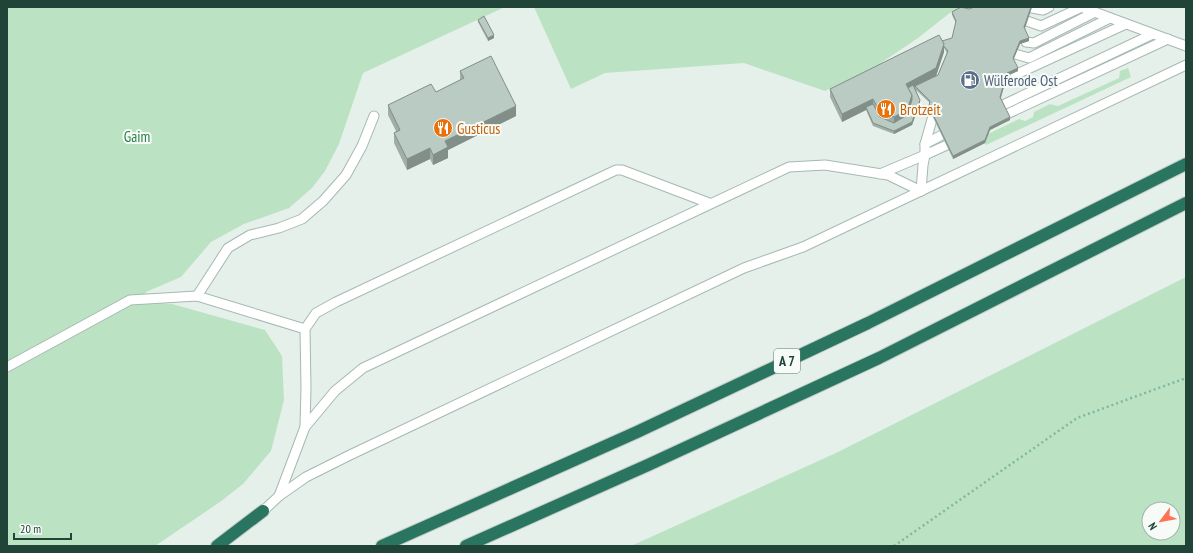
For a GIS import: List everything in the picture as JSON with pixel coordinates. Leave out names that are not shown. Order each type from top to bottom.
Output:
[{"type":"highway","name":"A 7","points":[[382,546],[630,435],[868,323],[1186,164]]},
{"type":"highway","name":"A 7","points":[[466,546],[648,465],[879,358],[1186,203]]},
{"type":"highway","points":[[217,546],[263,511]]},
{"type":"lane","points":[[1032,8],[1043,10],[1049,7]]},
{"type":"lane","points":[[1027,21],[1041,26],[1082,7],[1186,46]]},
{"type":"lane","points":[[1026,42],[1034,42],[1095,12]]},
{"type":"lane","points":[[1015,54],[1029,58],[1110,18]]},
{"type":"lane","points":[[1014,73],[1017,74],[1126,24]]},
{"type":"lane","points":[[1003,105],[1153,34]]},
{"type":"lane","points":[[1007,114],[1168,39]]},
{"type":"lane","points":[[263,511],[280,496],[306,477],[400,431],[744,268],[803,247],[1186,65]]},
{"type":"lane","points":[[197,296],[228,248],[250,235],[279,228],[302,219],[323,201],[346,175],[362,146],[374,116]]},
{"type":"lane","points":[[921,191],[925,144],[933,116]]},
{"type":"lane","points":[[925,144],[942,135]]},
{"type":"lane","points":[[880,174],[947,145]]},
{"type":"lane","points":[[305,427],[335,392],[363,368],[789,167],[825,165],[888,175],[921,191]]},
{"type":"lane","points":[[280,496],[305,427],[306,388],[304,329],[316,313],[336,302],[616,170],[622,170],[709,204]]},
{"type":"lane","points":[[7,367],[130,300],[197,296],[304,329]]},
{"type":"path","points":[[894,546],[1077,418],[1186,378]]},
{"type":"green space","name":"Gaim","points":[[7,7],[505,7],[363,73],[339,144],[325,171],[312,188],[289,208],[244,224],[211,242],[181,277],[146,292],[143,302],[172,304],[265,330],[282,356],[284,400],[271,451],[243,484],[220,502],[155,546],[7,546]]},
{"type":"green space","points":[[534,7],[962,7],[951,12],[918,38],[875,67],[825,91],[744,63],[605,73],[571,89]]},
{"type":"green space","points":[[1128,68],[1131,77],[986,145],[985,143],[988,134],[1019,119],[1025,121],[1033,117],[1034,112],[1050,104],[1058,106],[1119,78],[1120,71]]},
{"type":"green space","points":[[1186,277],[1186,546],[631,546],[836,453]]},
{"type":"building","points":[[961,7],[969,9],[974,7],[1031,7],[1024,27],[1029,38],[1020,41],[1013,58],[1018,68],[1007,73],[1000,97],[1010,117],[990,127],[985,140],[953,156],[929,106],[930,101],[915,86],[938,75],[948,51],[943,45],[944,44],[942,41],[952,38],[956,21],[952,12]]},
{"type":"building","points":[[484,16],[494,35],[488,38],[478,20]]},
{"type":"building","points":[[939,35],[944,44],[936,68],[906,84],[912,95],[907,110],[894,117],[880,112],[873,99],[842,114],[830,89]]},
{"type":"building","name":"Gusticus","points":[[491,56],[516,106],[445,141],[448,147],[433,155],[430,148],[407,159],[394,133],[400,130],[388,105],[431,84],[436,92],[464,78],[460,71]]},
{"type":"building","points":[[913,85],[920,100],[912,122],[894,131],[873,123],[866,107],[873,104],[880,117],[894,123],[907,115],[912,100],[912,95],[908,88]]},
{"type":"place","name":"Wülferode Ost","points":[[970,80]]},
{"type":"place","name":"Brotzeit","points":[[886,109]]},
{"type":"place","name":"Gusticus","points":[[443,128]]}]
